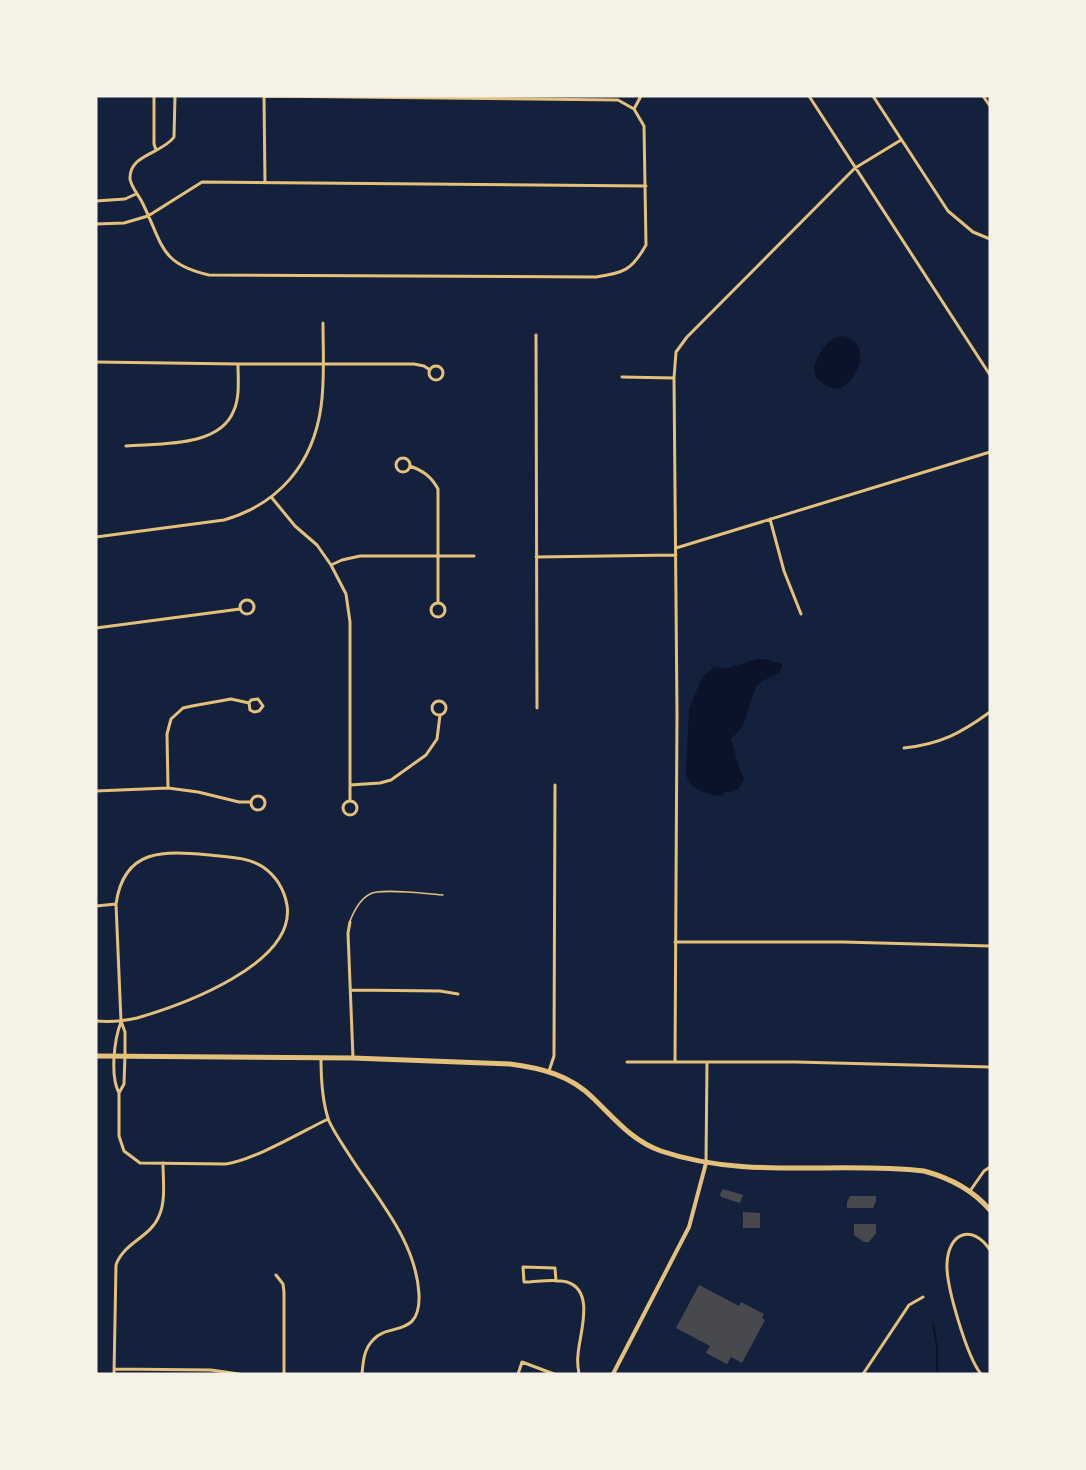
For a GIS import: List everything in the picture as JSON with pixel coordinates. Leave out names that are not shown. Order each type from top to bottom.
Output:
[{"type":"main road","points":[[96,1056],[353,1058],[510,1064],[549,1071],[575,1083],[622,1127],[638,1140],[657,1150],[706,1163],[739,1167],[911,1170],[940,1176],[970,1191],[990,1210]]},
{"type":"street","points":[[154,96],[156,150]]},
{"type":"street","points":[[175,96],[174,137],[135,164],[131,169],[130,179],[159,241],[172,260],[189,271],[209,275],[597,277],[621,273],[639,258],[646,245],[644,126],[634,109],[619,98],[264,96],[265,183]]},
{"type":"street","points":[[634,109],[641,96]]},
{"type":"street","points":[[809,96],[990,375]]},
{"type":"street","points":[[873,96],[948,211],[973,232],[990,239]]},
{"type":"street","points":[[983,96],[990,106]]},
{"type":"street","points":[[675,1061],[674,378],[676,352],[680,345],[855,168],[901,140]]},
{"type":"street","points":[[96,224],[124,223],[148,216],[202,182],[646,186]]},
{"type":"street","points":[[96,201],[125,199],[136,194]]},
{"type":"street","points":[[96,537],[224,520],[272,498],[295,473],[313,440],[322,404],[323,323]]},
{"type":"street","points":[[536,335],[537,708]]},
{"type":"street","points":[[96,362],[414,364],[430,370]]},
{"type":"street","points":[[126,446],[199,439],[220,430],[231,417],[237,402],[238,364]]},
{"type":"street","points":[[434,366],[439,367],[442,369],[443,376],[440,379],[433,379],[430,376],[430,370],[434,366]]},
{"type":"street","points":[[622,377],[674,378]]},
{"type":"street","points":[[676,548],[990,452]]},
{"type":"street","points":[[410,466],[406,471],[402,471],[398,469],[396,463],[399,459],[405,458],[409,461],[410,466],[429,477],[438,489],[438,603]]},
{"type":"street","points":[[272,498],[295,526],[317,545],[331,565],[346,594],[350,610],[350,801]]},
{"type":"street","points":[[770,519],[784,571],[801,614]]},
{"type":"street","points":[[536,557],[676,555]]},
{"type":"street","points":[[331,565],[360,556],[474,556]]},
{"type":"street","points":[[245,601],[251,602],[254,606],[248,614],[243,614],[240,609],[241,603],[245,601]]},
{"type":"street","points":[[438,603],[444,607],[445,611],[441,617],[433,615],[431,609],[438,603]]},
{"type":"street","points":[[96,628],[240,609]]},
{"type":"street","points":[[168,788],[167,734],[171,719],[183,708],[192,706],[231,699],[249,704]]},
{"type":"street","points":[[258,699],[263,706],[259,711],[254,712],[250,710],[249,704],[251,700],[258,699]]},
{"type":"street","points":[[440,701],[445,704],[446,709],[445,713],[440,715],[434,713],[432,709],[435,703],[440,701]]},
{"type":"street","points":[[904,748],[927,746],[957,735],[990,712]]},
{"type":"street","points":[[350,785],[391,780],[426,755],[437,739],[440,715]]},
{"type":"street","points":[[549,1071],[554,1056],[555,785]]},
{"type":"street","points":[[96,792],[168,788],[198,792],[239,802],[250,802]]},
{"type":"street","points":[[258,796],[263,799],[263,808],[256,810],[252,808],[250,802],[253,797],[258,796]]},
{"type":"street","points":[[350,801],[355,802],[357,806],[357,811],[352,815],[345,813],[343,808],[344,804],[350,801]]},
{"type":"street","points":[[96,1021],[122,1020],[150,1014],[189,1000],[243,971],[275,946],[284,930],[287,908],[281,887],[273,876],[256,863],[240,858],[175,852],[154,855],[140,861],[124,878],[117,894],[116,904],[122,1020],[125,1032],[124,1084],[119,1093],[118,1136],[124,1151],[140,1162],[233,1163],[328,1119]]},
{"type":"street","points":[[96,906],[116,904]]},
{"type":"street","points":[[350,922],[348,933],[353,1058]]},
{"type":"street","points":[[675,942],[843,942],[990,946]]},
{"type":"street","points":[[351,990],[440,991],[458,994]]},
{"type":"street","points":[[119,1093],[114,1084],[115,1056],[117,1032],[122,1020]]},
{"type":"street","points":[[321,1058],[324,1102],[328,1119],[396,1226],[408,1250],[418,1284],[419,1302],[414,1317],[406,1326],[374,1337],[366,1350],[362,1374]]},
{"type":"street","points":[[627,1062],[990,1066]]},
{"type":"street","points":[[613,1374],[689,1227],[699,1198],[706,1163],[707,1062]]},
{"type":"street","points":[[114,1374],[116,1265],[125,1250],[150,1228],[160,1215],[163,1163]]},
{"type":"street","points":[[970,1191],[984,1171],[990,1167]]},
{"type":"street","points":[[981,1374],[967,1349],[947,1267],[951,1243],[961,1236],[973,1234],[983,1240],[990,1250]]},
{"type":"street","points":[[556,1281],[555,1268],[523,1267],[524,1282],[567,1282],[576,1288],[582,1299],[584,1318],[578,1354],[579,1374]]},
{"type":"street","points":[[276,1275],[283,1284],[284,1292],[284,1374]]},
{"type":"street","points":[[862,1374],[909,1305],[923,1297]]},
{"type":"street","points":[[518,1374],[522,1362],[554,1374]]},
{"type":"street","points":[[114,1369],[211,1370],[238,1374]]},
{"type":"lane","points":[[350,922],[355,909],[363,899],[375,892],[443,895]]},
{"type":"water","points":[[841,336],[851,339],[858,345],[860,363],[851,380],[844,386],[833,389],[816,378],[814,368],[823,348],[831,340]]},
{"type":"water","points":[[757,659],[782,664],[782,668],[779,673],[756,687],[742,727],[731,739],[744,779],[737,789],[725,792],[722,796],[705,793],[691,784],[686,773],[689,708],[702,678],[714,666],[725,669]]},
{"type":"building","points":[[723,1189],[743,1195],[740,1203],[721,1197]]},
{"type":"building","points":[[850,1196],[876,1196],[876,1201],[873,1208],[847,1208]]},
{"type":"building","points":[[743,1212],[760,1213],[760,1228],[743,1228]]},
{"type":"building","points":[[854,1224],[876,1224],[876,1233],[869,1242],[864,1242],[854,1235]]},
{"type":"building","points":[[699,1285],[739,1306],[741,1302],[764,1314],[762,1318],[765,1320],[742,1363],[731,1357],[727,1364],[706,1353],[710,1346],[676,1328]]},
{"type":"waterway","points":[[933,1323],[937,1348],[937,1374]]}]
